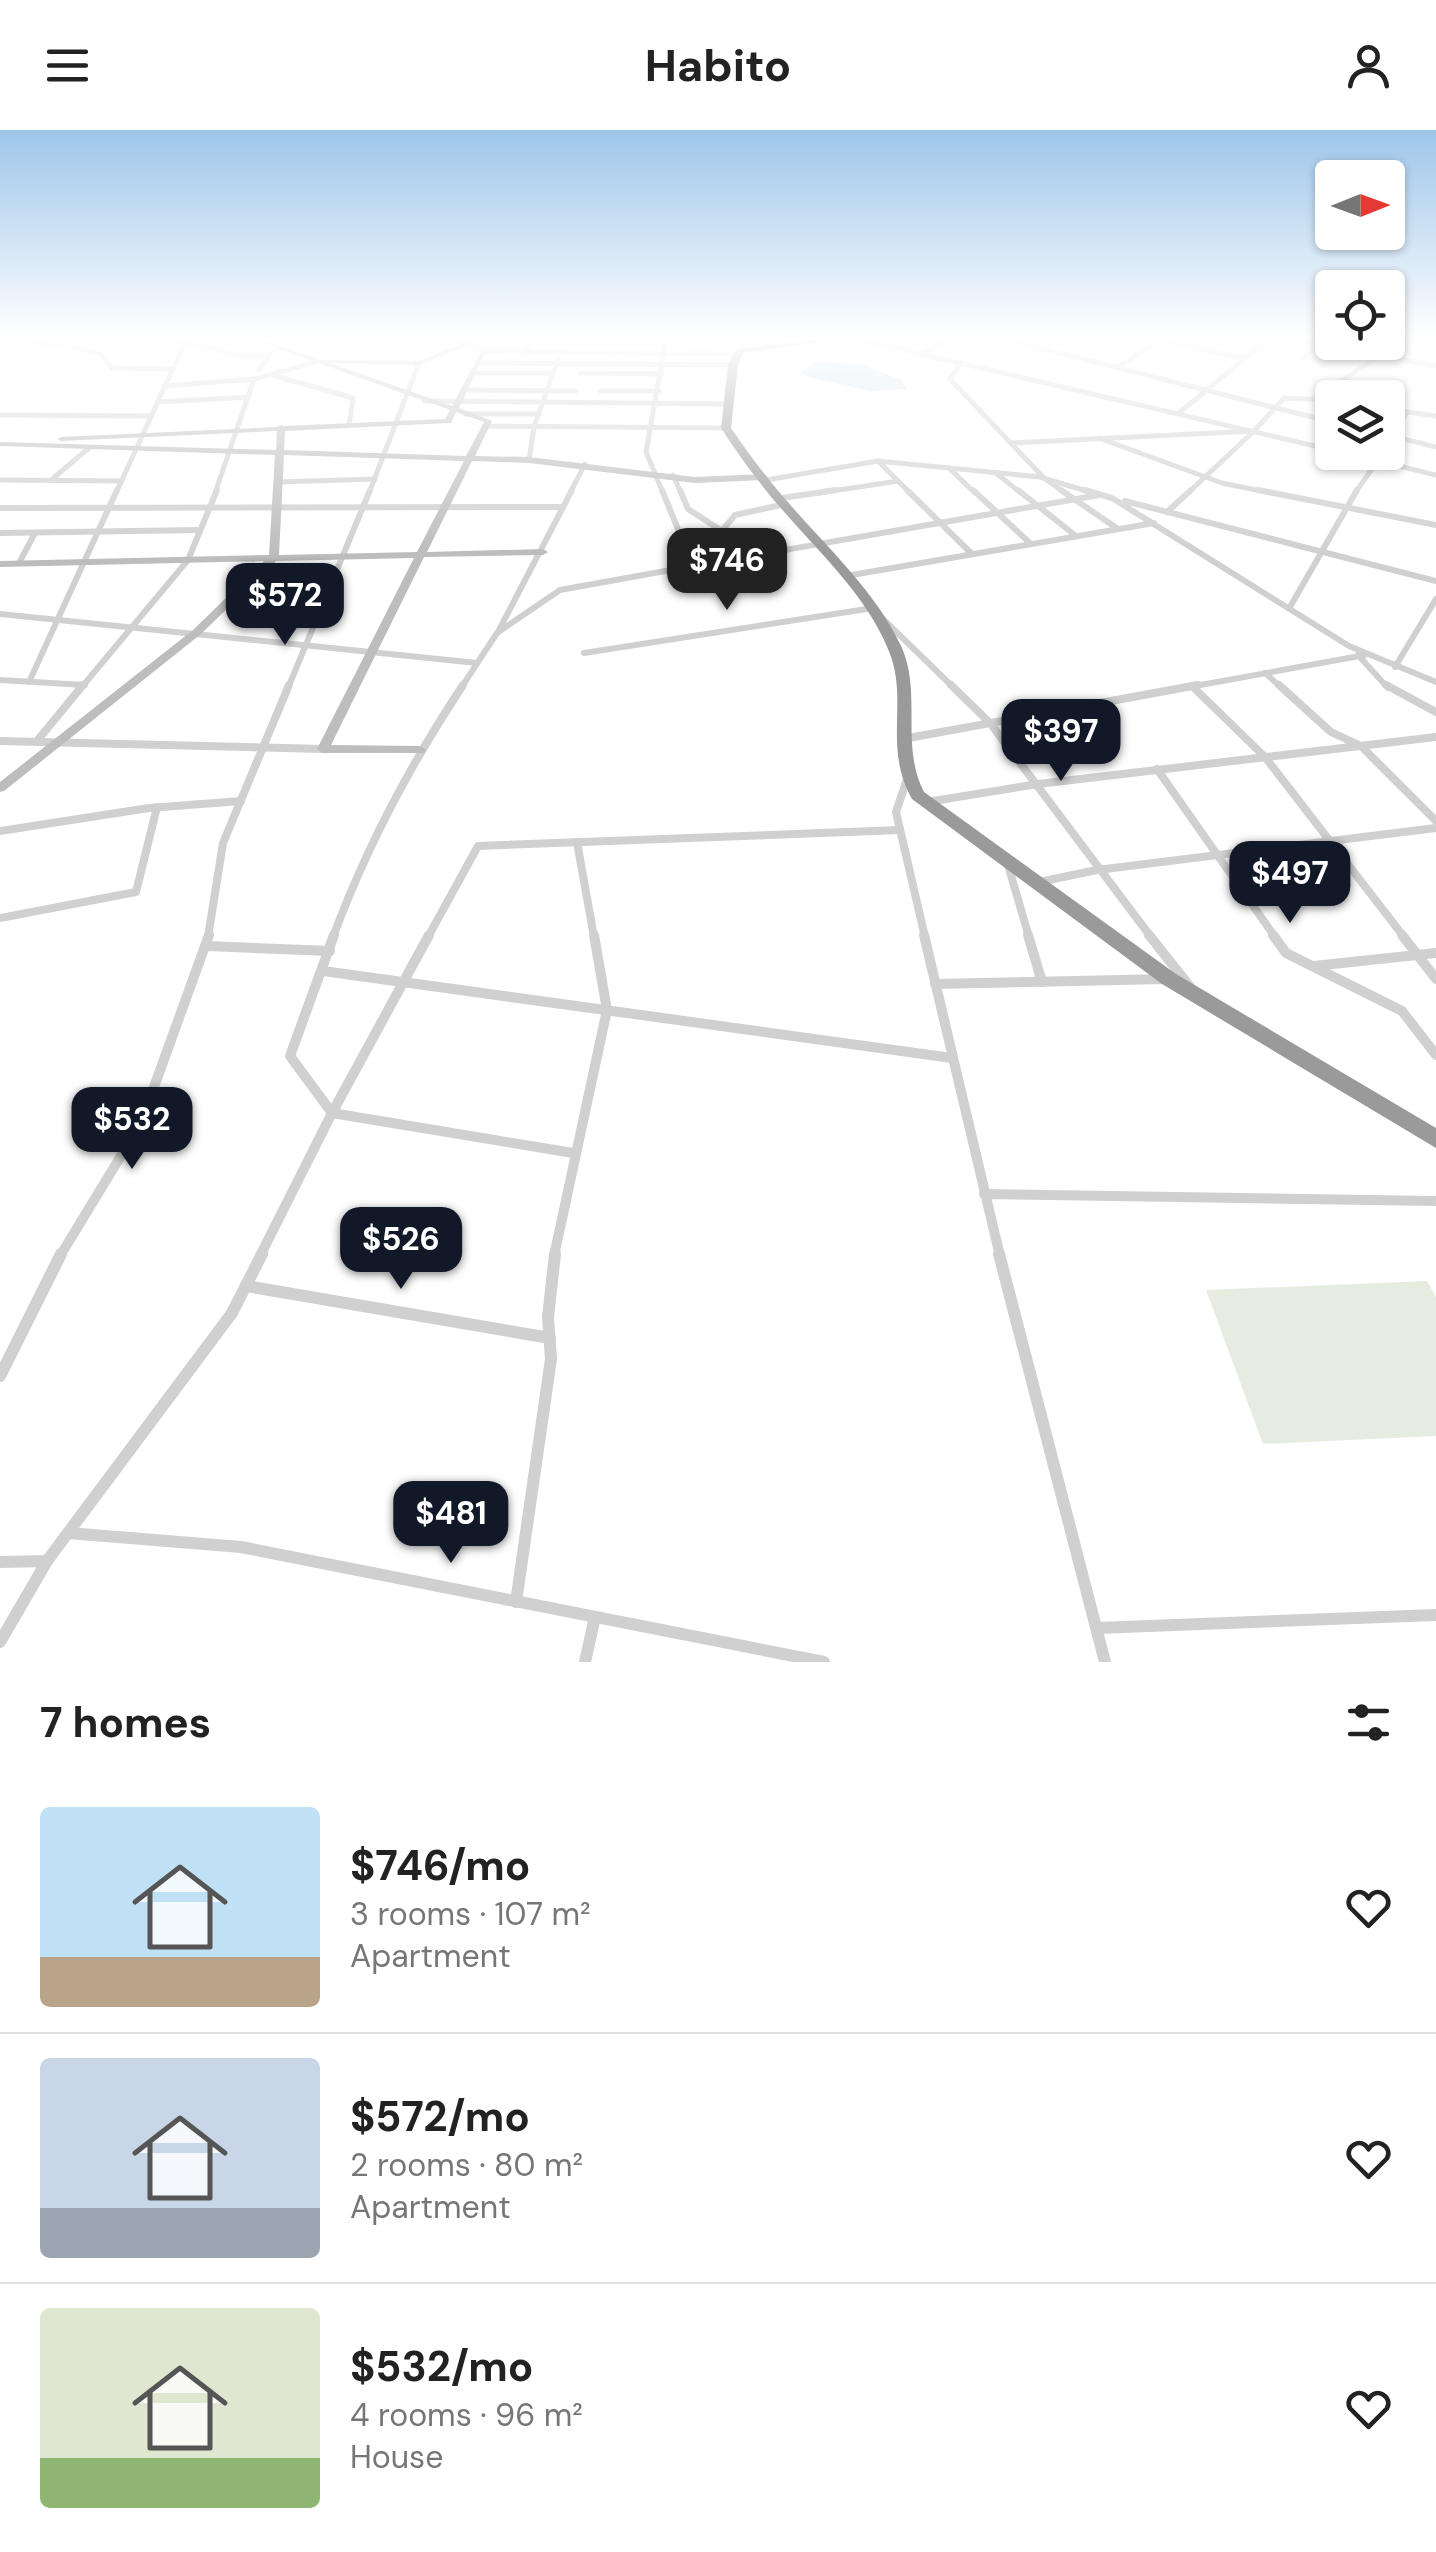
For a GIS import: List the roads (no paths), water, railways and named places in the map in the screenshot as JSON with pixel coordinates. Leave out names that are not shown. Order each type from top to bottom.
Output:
[{"type":"highway","points":[[728,409],[726,428],[874,610],[898,652],[900,740],[907,780],[927,802],[1168,979],[1436,1140]]},
{"type":"street","points":[[28,682],[155,409]]},
{"type":"street","points":[[38,741],[188,560],[245,409]]},
{"type":"street","points":[[348,425],[351,409]]},
{"type":"street","points":[[0,1376],[65,1246],[140,1123],[207,946],[224,843],[404,409]]},
{"type":"street","points":[[0,443],[448,421],[460,409]]},
{"type":"street","points":[[323,749],[487,426],[488,421],[461,409]]},
{"type":"street","points":[[464,409],[539,414]]},
{"type":"street","points":[[498,414],[500,409]]},
{"type":"street","points":[[529,460],[541,409]]},
{"type":"street","points":[[597,427],[600,409]]},
{"type":"street","points":[[656,409],[646,452],[692,566]]},
{"type":"street","points":[[980,409],[1044,478],[1118,529]]},
{"type":"street","points":[[1160,409],[1315,446]]},
{"type":"street","points":[[1179,414],[1184,409]]},
{"type":"street","points":[[1167,512],[1275,409]]},
{"type":"street","points":[[1282,409],[1315,418]]},
{"type":"street","points":[[1405,412],[1436,416]]},
{"type":"street","points":[[1405,418],[1408,412]]},
{"type":"street","points":[[0,415],[152,416]]},
{"type":"street","points":[[487,426],[726,428]]},
{"type":"street","points":[[3,785],[64,741],[197,632],[274,557],[281,427]]},
{"type":"street","points":[[1012,443],[1254,431]]},
{"type":"street","points":[[1099,438],[1205,476],[1436,524]]},
{"type":"street","points":[[1405,440],[1436,447]]},
{"type":"street","points":[[0,443],[529,460],[655,472],[695,480],[765,478],[878,462],[949,468],[1044,478],[1436,581]]},
{"type":"street","points":[[50,480],[90,448]]},
{"type":"street","points":[[878,462],[972,554]]},
{"type":"street","points":[[573,1153],[332,1113],[290,1056],[355,878],[420,750],[497,633],[586,464]]},
{"type":"street","points":[[1405,467],[1436,474]]},
{"type":"street","points":[[949,468],[1031,544]]},
{"type":"street","points":[[1290,606],[1371,470]]},
{"type":"street","points":[[996,473],[1076,536]]},
{"type":"street","points":[[672,475],[688,509],[758,555]]},
{"type":"street","points":[[278,482],[375,478]]},
{"type":"street","points":[[0,480],[122,480]]},
{"type":"street","points":[[692,566],[735,515],[784,501],[898,480]]},
{"type":"street","points":[[497,633],[560,590],[1102,495]]},
{"type":"street","points":[[1112,498],[1363,655],[1436,682]]},
{"type":"street","points":[[0,508],[562,507]]},
{"type":"street","points":[[846,576],[1154,523]]},
{"type":"street","points":[[0,533],[199,530]]},
{"type":"street","points":[[19,563],[35,532]]},
{"type":"street","points":[[0,564],[542,552]]},
{"type":"street","points":[[1395,667],[1436,599]]},
{"type":"street","points":[[584,653],[874,610],[990,724],[1038,784],[1097,870],[1199,998]]},
{"type":"street","points":[[0,614],[477,663]]},
{"type":"street","points":[[900,740],[1363,655]]},
{"type":"street","points":[[1363,655],[1393,693],[1436,712]]},
{"type":"street","points":[[1265,673],[1330,732],[1361,746],[1436,825]]},
{"type":"street","points":[[0,680],[85,685]]},
{"type":"street","points":[[1192,686],[1265,758],[1436,979]]},
{"type":"street","points":[[927,802],[1038,784],[1436,736]]},
{"type":"street","points":[[0,741],[420,750]]},
{"type":"street","points":[[1157,770],[1286,954],[1402,1011],[1436,1054]]},
{"type":"street","points":[[907,780],[896,812],[900,830],[984,1194],[1105,1662]]},
{"type":"street","points":[[0,831],[157,807],[241,802]]},
{"type":"street","points":[[0,918],[136,892],[157,807]]},
{"type":"street","points":[[1036,882],[1097,870],[1436,825]]},
{"type":"street","points":[[0,1642],[47,1561],[232,1313],[332,1113],[478,846],[900,830]]},
{"type":"street","points":[[516,1602],[551,1359],[553,1263],[573,1153],[607,1010],[577,842]]},
{"type":"street","points":[[1007,860],[1042,982]]},
{"type":"street","points":[[207,946],[330,951]]},
{"type":"street","points":[[1311,966],[1436,953]]},
{"type":"street","points":[[322,971],[952,1058]]},
{"type":"street","points":[[935,984],[1168,979]]},
{"type":"street","points":[[984,1194],[1436,1200]]},
{"type":"street","points":[[246,1286],[550,1338]]},
{"type":"street","points":[[68,1533],[241,1547],[776,1657],[824,1662]]},
{"type":"street","points":[[0,1562],[47,1561]]},
{"type":"street","points":[[1097,1628],[1436,1615]]},
{"type":"street","points":[[585,1662],[594,1617]]}]
